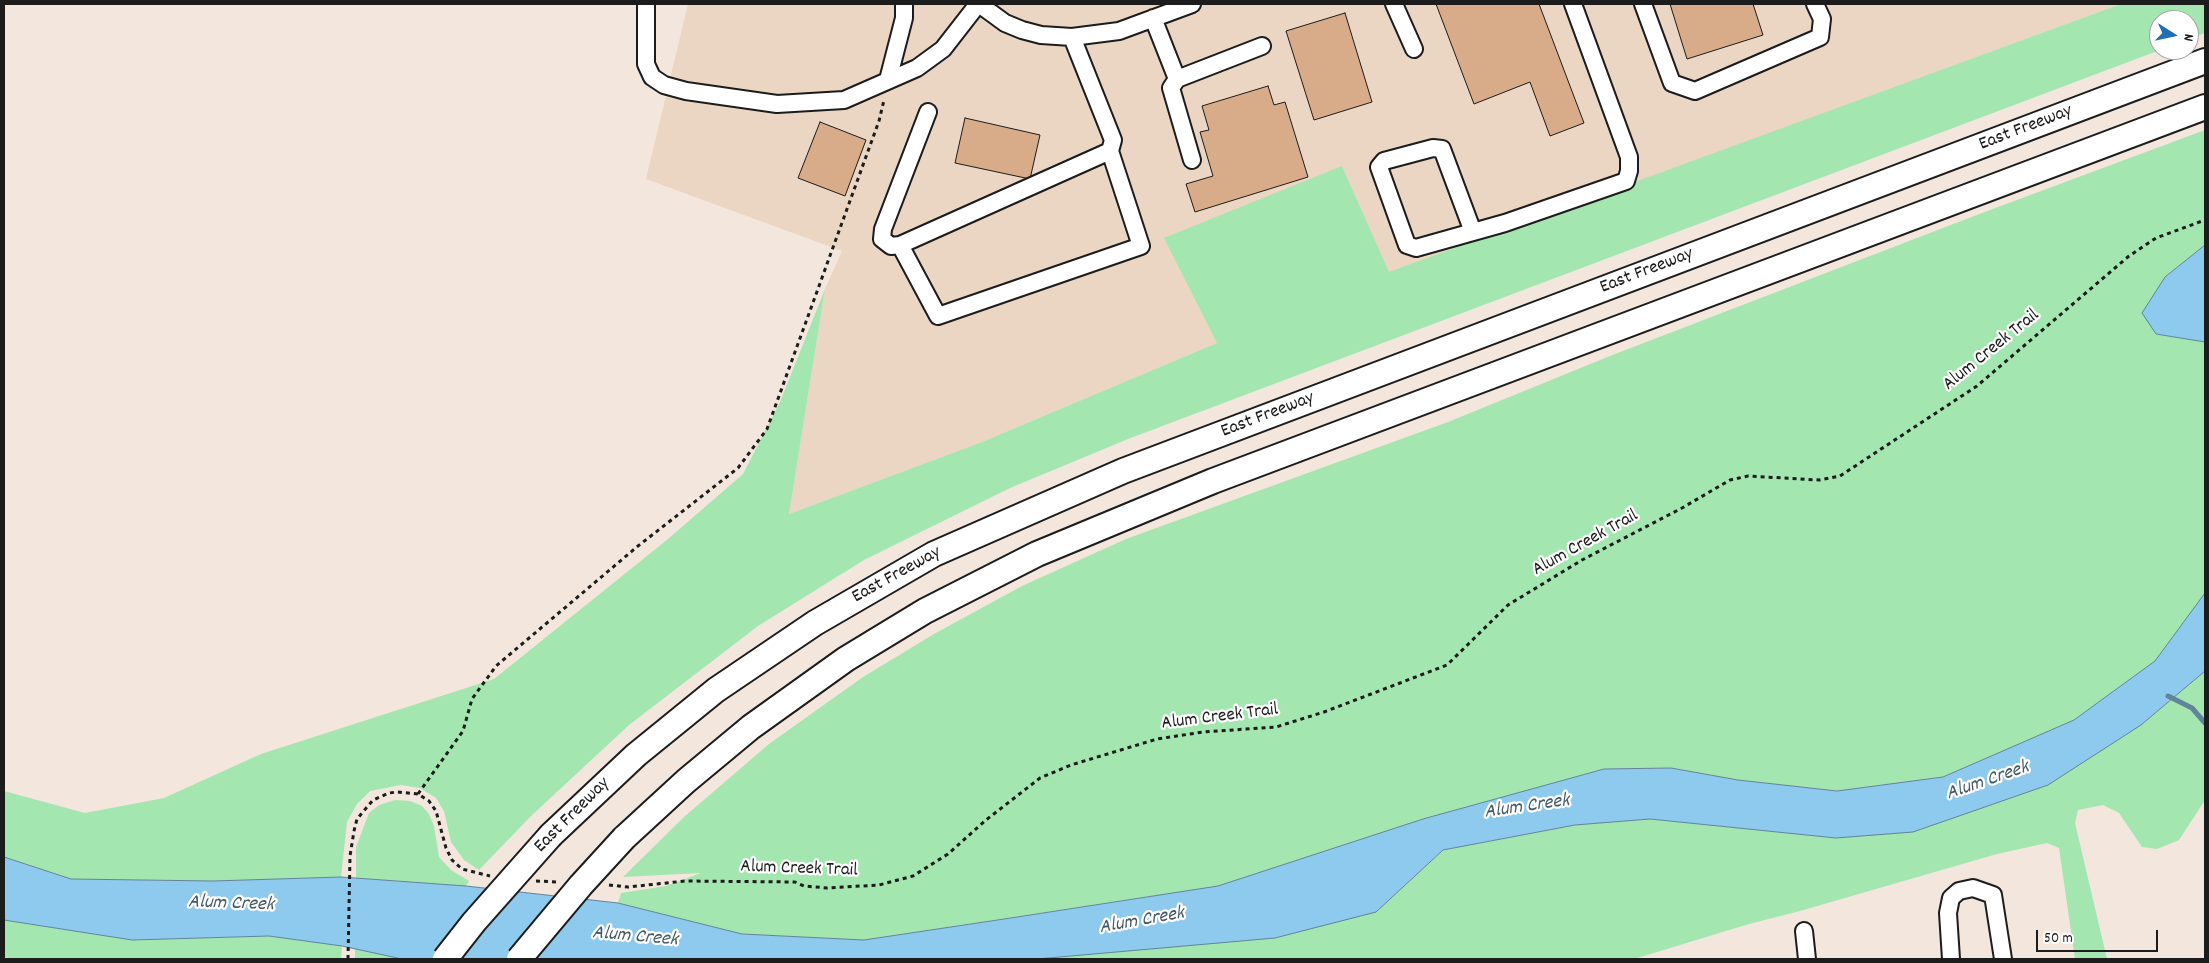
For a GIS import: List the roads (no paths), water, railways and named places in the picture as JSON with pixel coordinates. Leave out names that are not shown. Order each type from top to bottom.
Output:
[{"type":"highway","name":"East Freeway","points":[[445,959],[552,835],[636,755],[716,690],[815,623],[934,554],[1123,471],[2205,61]]},
{"type":"highway","points":[[519,959],[575,892],[624,838],[686,781],[751,727],[846,659],[933,606],[1037,554],[1212,482],[2205,107]]},
{"type":"street","points":[[646,4],[646,64],[652,77],[664,85],[686,90],[777,104],[844,100],[917,68],[943,49],[980,5],[1005,23],[1022,30],[1041,35],[1072,37],[1119,31],[1192,4]]},
{"type":"street","points":[[888,80],[904,18],[904,4]]},
{"type":"street","points":[[1394,4],[1414,49]]},
{"type":"street","points":[[1473,232],[1442,149],[1433,148],[1384,161],[1379,167],[1407,244],[1416,248],[1473,232],[1511,221],[1626,180],[1629,172],[1629,157],[1573,4]]},
{"type":"street","points":[[1643,4],[1672,83],[1695,91],[1820,37],[1822,20],[1815,4]]},
{"type":"street","points":[[1152,18],[1177,79]]},
{"type":"street","points":[[900,245],[938,316],[1141,246],[1110,151],[1113,140],[1072,37]]},
{"type":"street","points":[[1192,160],[1171,88],[1177,79],[1262,46]]},
{"type":"street","points":[[928,112],[883,229],[882,239],[890,246],[900,245],[1110,151]]},
{"type":"street","points":[[1951,959],[1948,914],[1952,898],[1959,891],[1974,888],[1993,895],[2003,959]]},
{"type":"street","points":[[1804,931],[1807,959]]},
{"type":"water","points":[[2205,245],[2205,342],[2156,334],[2142,313],[2165,277]]},
{"type":"water","name":"Alum Creek","points":[[2205,593],[2205,671],[2141,725],[2048,785],[1913,832],[1836,838],[1650,819],[1575,825],[1443,850],[1376,912],[1275,938],[1037,959],[402,959],[342,946],[269,936],[132,940],[4,920],[4,857],[71,879],[213,881],[341,877],[466,886],[618,903],[742,934],[864,940],[1218,886],[1423,819],[1604,769],[1671,768],[1738,780],[1837,791],[1943,777],[2074,720],[2155,661]]},
{"type":"waterway","points":[[2168,696],[2192,708],[2205,723]]}]
